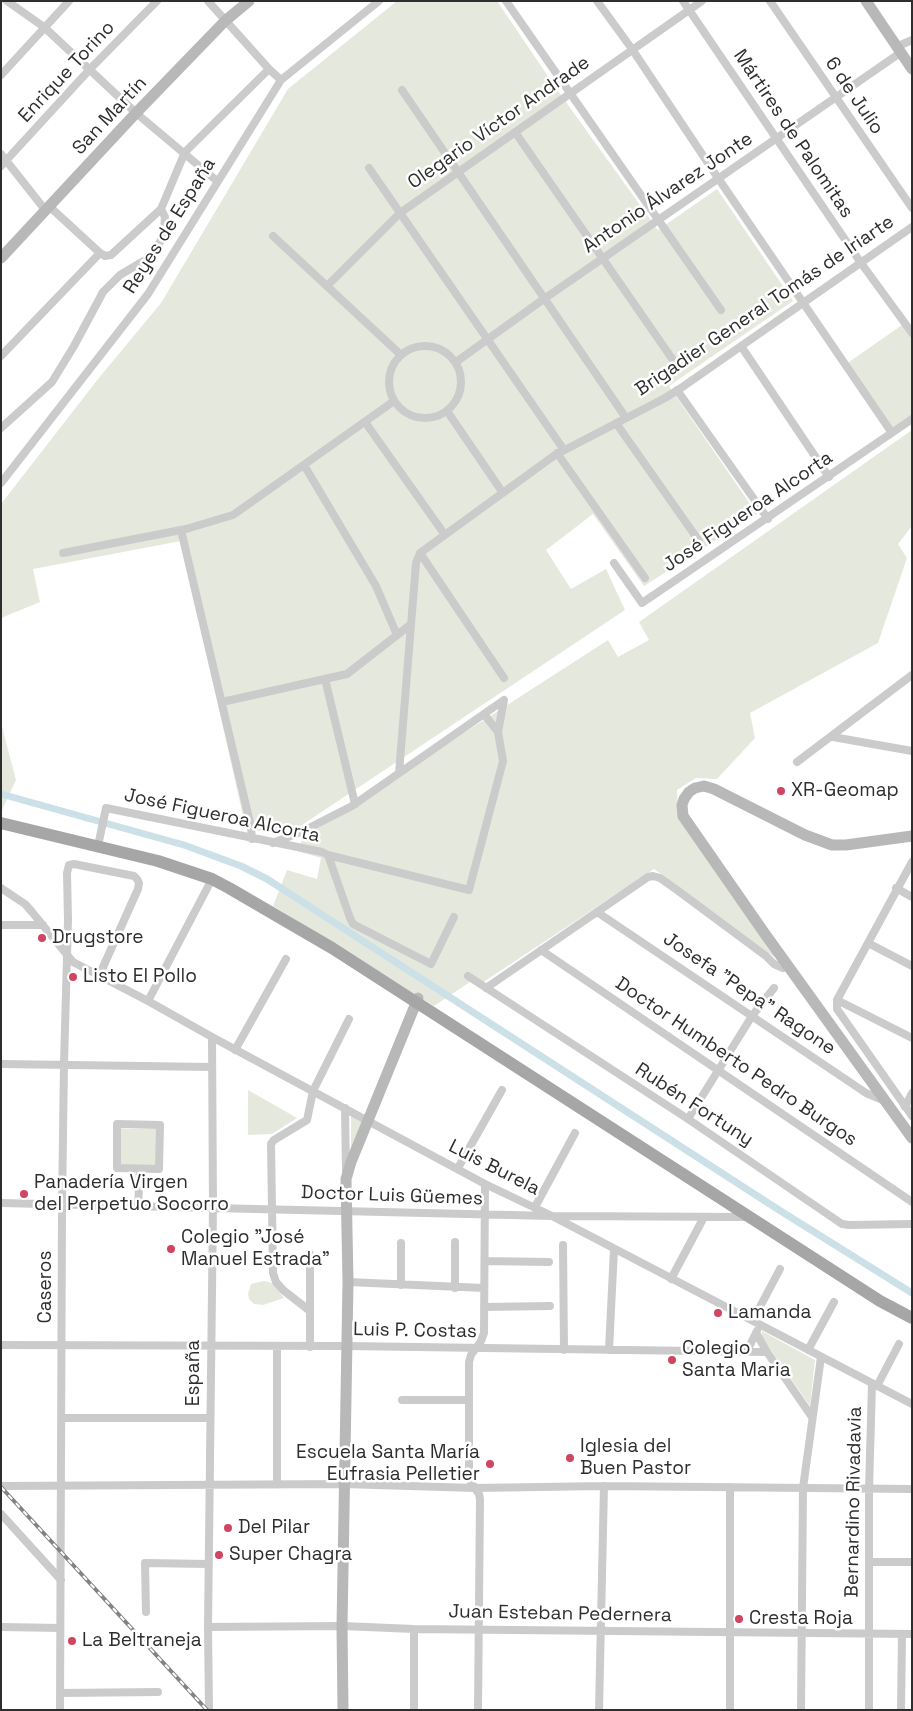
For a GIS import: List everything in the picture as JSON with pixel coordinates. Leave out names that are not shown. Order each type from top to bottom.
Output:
[{"type":"main road","name":"San Martín","points":[[1,258],[136,113],[225,21],[249,1]]},
{"type":"main road","points":[[866,1],[912,69]]},
{"type":"main road","points":[[908,836],[846,845],[832,845],[804,835],[714,789],[704,786],[695,788],[684,799],[683,816],[912,1138]]},
{"type":"main road","points":[[1,817],[158,861],[212,879],[309,934],[418,1000],[591,1107],[802,1244],[884,1295],[912,1310]]},
{"type":"main road","points":[[1,823],[176,863],[215,878],[288,917],[880,1301],[912,1318]]},
{"type":"main road","points":[[343,1710],[342,1626],[348,1282],[346,1179],[350,1162],[418,1000]]},
{"type":"street","points":[[7,1],[44,27],[136,113],[218,181]]},
{"type":"street","points":[[1,74],[69,1]]},
{"type":"street","name":"Enrique Torino","points":[[3,160],[157,1]]},
{"type":"street","points":[[208,1],[269,69],[282,80]]},
{"type":"street","name":"Reyes de España","points":[[1,483],[148,294],[282,80],[379,1]]},
{"type":"street","points":[[506,1],[721,310]]},
{"type":"street","points":[[597,1],[632,49],[892,433]]},
{"type":"street","name":"Mártires de Palomitas","points":[[683,1],[861,262],[912,333]]},
{"type":"street","name":"Olegario Víctor Andrade","points":[[327,286],[400,213],[702,1]]},
{"type":"street","name":"6 de Julio","points":[[770,1],[912,208]]},
{"type":"street","name":"Antonio Álvarez Jonte","points":[[456,362],[544,298],[777,139],[912,40]]},
{"type":"street","points":[[3,160],[48,209],[100,253],[106,256],[111,255],[161,209],[185,152],[269,69]]},
{"type":"street","points":[[402,90],[626,418]]},
{"type":"street","points":[[515,132],[673,360]]},
{"type":"street","points":[[369,168],[488,339],[645,578]]},
{"type":"street","points":[[1,428],[52,382],[103,292],[120,275],[148,259],[155,251],[164,229],[165,217],[161,209]]},
{"type":"street","name":"Brigadier General Tomás de Iriarte","points":[[420,553],[561,452],[677,390],[912,227]]},
{"type":"street","points":[[273,236],[401,355]]},
{"type":"street","points":[[1,356],[100,253]]},
{"type":"street","points":[[426,345],[438,347],[448,353],[456,362],[461,373],[462,386],[458,398],[441,415],[429,419],[417,418],[406,413],[394,401],[391,394],[389,377],[396,361],[401,355],[414,347],[426,345]]},
{"type":"street","points":[[741,346],[829,477]]},
{"type":"street","points":[[677,390],[768,519]]},
{"type":"street","points":[[63,553],[180,530],[233,516],[394,401]]},
{"type":"street","points":[[447,411],[502,493]]},
{"type":"street","name":"José Figueroa Alcorta","points":[[614,563],[642,603],[912,420]]},
{"type":"street","points":[[365,422],[444,535]]},
{"type":"street","points":[[616,423],[699,541]]},
{"type":"street","points":[[304,465],[376,586],[397,635]]},
{"type":"street","points":[[180,530],[252,827],[252,839]]},
{"type":"street","points":[[399,773],[410,625],[416,563],[420,553]]},
{"type":"street","points":[[420,553],[504,678]]},
{"type":"street","points":[[222,702],[347,674],[410,625]]},
{"type":"street","points":[[798,762],[912,675]]},
{"type":"street","points":[[325,679],[355,804]]},
{"type":"street","points":[[273,843],[303,831],[355,804],[504,700],[498,732],[503,761],[469,890],[328,855]]},
{"type":"street","points":[[484,714],[498,732]]},
{"type":"street","points":[[833,737],[912,751]]},
{"type":"street","name":"José Figueroa Alcorta","points":[[99,844],[106,808],[322,852],[328,855],[353,924],[431,964],[454,917]]},
{"type":"street","points":[[908,836],[912,827]]},
{"type":"street","points":[[912,862],[896,888],[837,1000],[837,1009],[912,1116]]},
{"type":"street","name":"Caseros","points":[[60,1710],[62,1206],[68,920],[67,873],[69,866],[74,864],[134,876],[137,879],[138,889],[99,976]]},
{"type":"street","points":[[486,988],[648,877],[653,876],[660,878],[677,890],[766,956],[774,964],[782,968],[788,966]]},
{"type":"street","points":[[148,1001],[212,879]]},
{"type":"street","name":"Luis Burela","points":[[1,888],[25,904],[73,962],[485,1184],[552,1216],[912,1404]]},
{"type":"street","points":[[896,888],[912,896]]},
{"type":"street","name":"Josefa \"Pepa\" Ragone","points":[[597,912],[866,1093],[885,1101]]},
{"type":"street","points":[[1,925],[42,925]]},
{"type":"street","points":[[868,943],[912,966]]},
{"type":"street","name":"Doctor Humberto Pedro Burgos","points":[[541,950],[912,1202]]},
{"type":"street","points":[[235,1050],[286,959]]},
{"type":"street","name":"Rubén Fortuny","points":[[468,976],[688,1120],[842,1224],[850,1226],[912,1224]]},
{"type":"street","points":[[688,1120],[752,1016],[774,988]]},
{"type":"street","points":[[837,1000],[912,1038]]},
{"type":"street","points":[[310,1311],[283,1290],[276,1282],[273,1273],[271,1144],[274,1140],[307,1120],[313,1090],[349,1019]]},
{"type":"street","name":"España","points":[[209,1710],[208,1564],[213,1208],[212,1037]]},
{"type":"street","points":[[1,1064],[212,1067]]},
{"type":"street","points":[[458,1168],[502,1090]]},
{"type":"street","points":[[905,1107],[912,1093]]},
{"type":"street","points":[[345,1108],[346,1179]]},
{"type":"street","points":[[117,1124],[160,1125],[159,1170],[140,1169],[117,1168],[117,1124]]},
{"type":"street","points":[[535,1208],[575,1133]]},
{"type":"street","points":[[138,1207],[140,1169]]},
{"type":"street","points":[[478,1710],[480,1494],[470,1482],[469,1475],[469,1362],[484,1333],[485,1184]]},
{"type":"street","name":"Doctor Luis Güemes","points":[[1,1203],[62,1206],[271,1208],[347,1212],[552,1216],[751,1217]]},
{"type":"street","points":[[671,1279],[704,1217]]},
{"type":"street","points":[[454,1288],[455,1242]]},
{"type":"street","points":[[400,1243],[400,1285]]},
{"type":"street","points":[[563,1244],[564,1350]]},
{"type":"street","points":[[609,1350],[614,1249]]},
{"type":"street","points":[[310,1254],[310,1346]]},
{"type":"street","points":[[484,1261],[549,1262]]},
{"type":"street","points":[[747,1352],[756,1333],[756,1322],[780,1269]]},
{"type":"street","points":[[348,1282],[484,1288]]},
{"type":"street","points":[[808,1350],[834,1302]]},
{"type":"street","points":[[484,1306],[550,1306]]},
{"type":"street","points":[[756,1333],[812,1417]]},
{"type":"street","name":"Bernardino Rivadavia","points":[[868,1710],[869,1489],[874,1385],[899,1344]]},
{"type":"street","name":"Luis P. Costas","points":[[1,1345],[346,1346],[767,1352]]},
{"type":"street","points":[[277,1346],[277,1484]]},
{"type":"street","points":[[801,1710],[803,1488],[821,1357]]},
{"type":"street","points":[[402,1400],[469,1400]]},
{"type":"street","points":[[62,1418],[210,1418]]},
{"type":"street","points":[[1,1486],[344,1484],[475,1488],[604,1486],[912,1489]]},
{"type":"street","points":[[599,1710],[604,1486]]},
{"type":"street","points":[[730,1487],[730,1710]]},
{"type":"street","points":[[1,1514],[61,1580]]},
{"type":"street","points":[[870,1562],[912,1562]]},
{"type":"street","points":[[146,1612],[145,1563],[208,1564]]},
{"type":"street","name":"Juan Esteban Pedernera","points":[[208,1627],[342,1626],[478,1630],[912,1634]]},
{"type":"street","points":[[1,1627],[60,1628]]},
{"type":"street","points":[[414,1629],[414,1710]]},
{"type":"street","points":[[901,1710],[902,1634]]},
{"type":"street","points":[[60,1693],[158,1692]]},
{"type":"shaded area","points":[[397,1],[497,1],[558,91],[658,230],[717,189],[793,301],[669,386],[757,514],[644,586],[593,514],[546,550],[571,589],[606,569],[625,610],[299,827],[274,833],[246,829],[181,541],[33,569],[40,602],[1,618],[1,504],[98,379],[161,303],[288,89]]},
{"type":"shaded area","points":[[905,323],[912,333],[912,419],[892,433],[846,364]]},
{"type":"shaded area","points":[[912,430],[912,526],[898,544],[907,558],[878,643],[750,713],[755,738],[717,779],[696,778],[677,790],[678,815],[775,954],[774,957],[654,869],[479,985],[470,982],[434,1006],[273,906],[287,870],[317,879],[321,858],[297,851],[304,836],[608,640],[618,657],[649,640],[639,622]]},
{"type":"shaded area","points":[[1,723],[16,780],[2,810],[1,809]]},
{"type":"shaded area","points":[[248,1090],[297,1118],[272,1134],[248,1135]]},
{"type":"shaded area","points":[[351,1115],[365,1122],[351,1153]]},
{"type":"shaded area","points":[[121,1129],[156,1129],[156,1165],[121,1165]]},
{"type":"shaded area","points":[[264,1281],[272,1283],[284,1298],[263,1305],[254,1304],[249,1299],[248,1294],[251,1284]]},
{"type":"shaded area","points":[[762,1331],[815,1360],[810,1406],[761,1336]]},
{"type":"waterway","points":[[1,794],[184,845],[241,866],[267,879],[779,1210],[912,1293]]},
{"type":"railway","points":[[1,1487],[207,1710]]},
{"type":"place","name":"XR-Geomap","points":[[781,791]]},
{"type":"place","name":"Drugstore","points":[[42,938]]},
{"type":"place","name":"Listo El Pollo","points":[[73,977]]},
{"type":"place","name":"Panadería Virgen del Perpetuo Socorro","points":[[24,1194]]},
{"type":"place","name":"Colegio \"José Manuel Estrada\"","points":[[171,1249]]},
{"type":"place","name":"Lamanda","points":[[718,1313]]},
{"type":"place","name":"Colegio Santa Maria","points":[[672,1360]]},
{"type":"place","name":"Iglesia del Buen Pastor","points":[[570,1458]]},
{"type":"place","name":"Escuela Santa María Eufrasia Pelletier","points":[[490,1464]]},
{"type":"place","name":"Del Pilar","points":[[228,1528]]},
{"type":"place","name":"Super Chagra","points":[[219,1555]]},
{"type":"place","name":"Cresta Roja","points":[[739,1619]]},
{"type":"place","name":"La Beltraneja","points":[[72,1641]]}]
